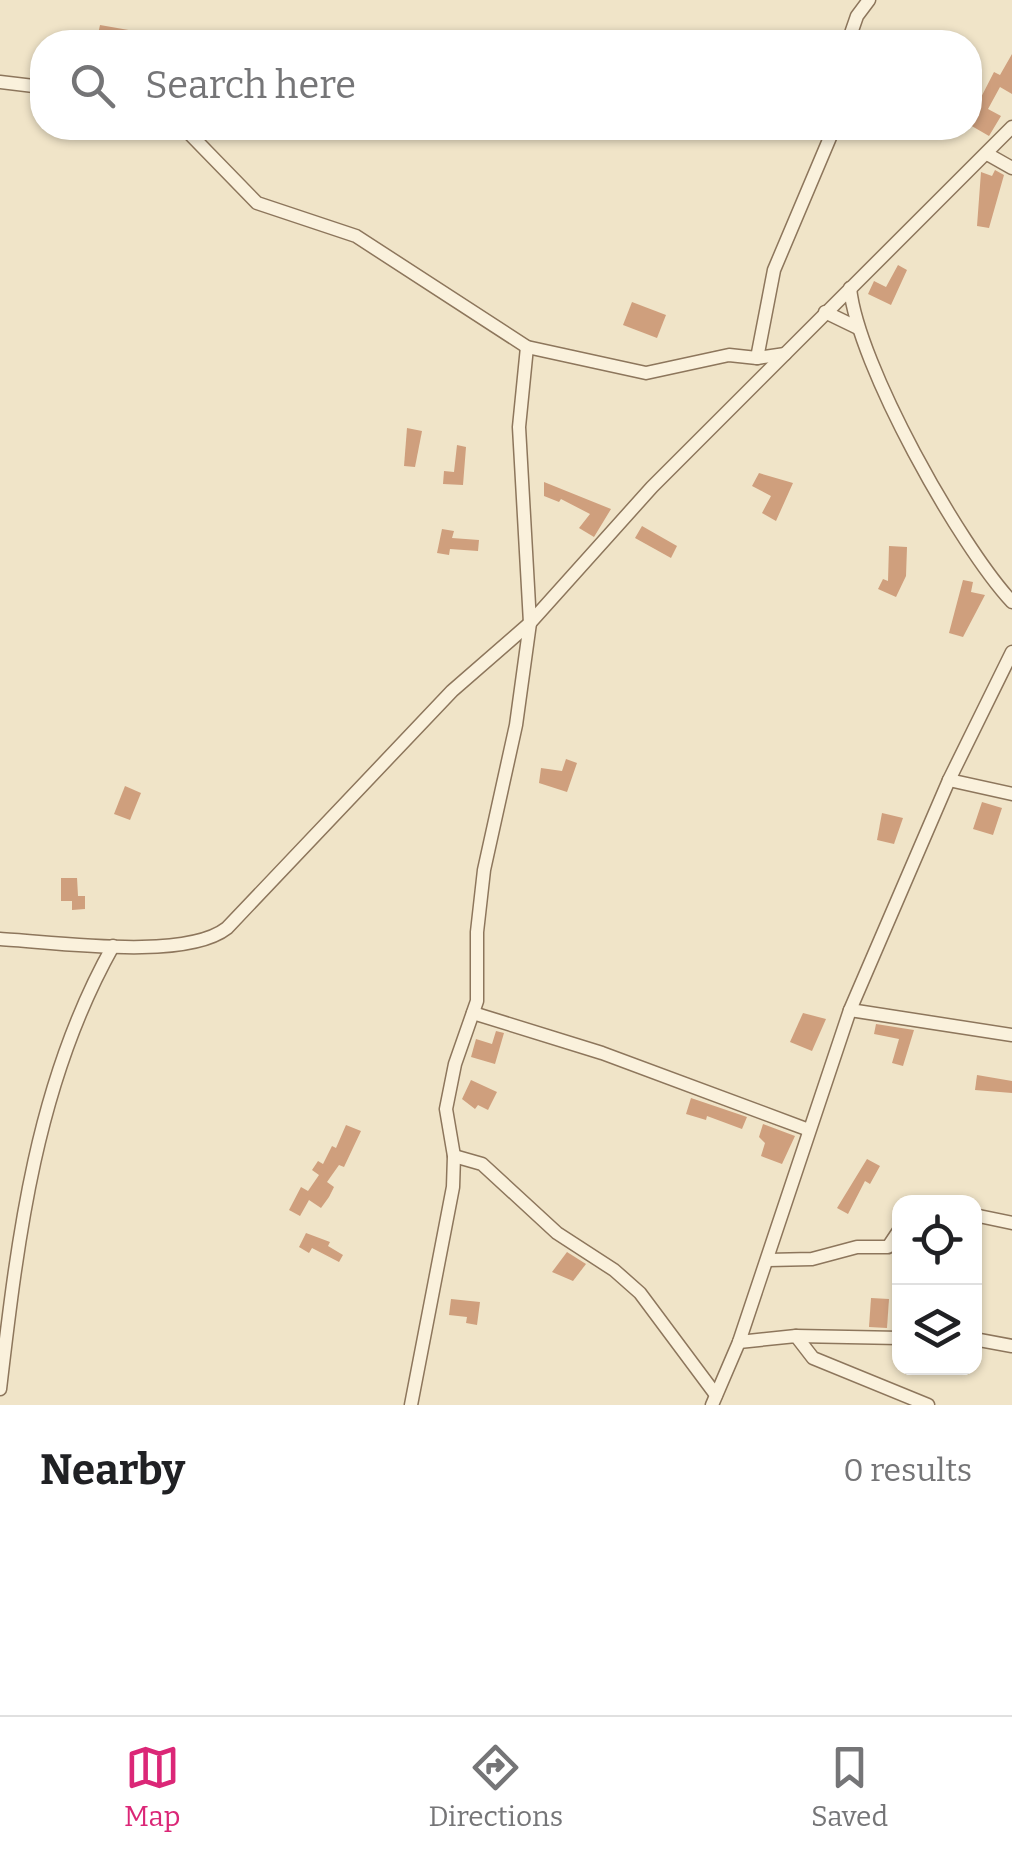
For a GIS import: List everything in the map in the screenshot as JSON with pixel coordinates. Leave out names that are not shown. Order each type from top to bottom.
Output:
[{"type":"street","points":[[852,30],[868,0]]},
{"type":"street","points":[[0,82],[30,86]]},
{"type":"street","points":[[0,939],[113,946],[190,944],[213,939],[227,928],[452,691],[530,623],[652,486],[1012,127]]},
{"type":"street","points":[[196,140],[257,203],[356,236],[527,347],[646,373],[729,355],[758,358],[787,354]]},
{"type":"street","points":[[758,358],[774,270],[829,140]]},
{"type":"street","points":[[989,154],[1012,168]]},
{"type":"street","points":[[850,288],[858,328],[894,412],[954,524],[991,581],[1012,602]]},
{"type":"street","points":[[824,312],[858,328]]},
{"type":"street","points":[[411,1405],[453,1187],[454,1156],[446,1109],[477,1002],[477,932],[484,870],[516,725],[530,623],[518,427],[527,347]]},
{"type":"street","points":[[714,1400],[740,1342],[850,1010],[949,780],[1012,652]]},
{"type":"street","points":[[949,780],[1012,794]]},
{"type":"street","points":[[0,1388],[22,1213],[42,1120],[92,983],[113,946]]},
{"type":"street","points":[[850,1010],[1012,1035]]},
{"type":"street","points":[[472,1013],[602,1053],[809,1130]]},
{"type":"street","points":[[454,1156],[482,1164],[557,1233],[614,1270],[640,1293],[714,1400]]},
{"type":"street","points":[[982,1216],[1012,1223]]},
{"type":"street","points":[[768,1260],[812,1259],[857,1247],[888,1247],[892,1241]]},
{"type":"street","points":[[740,1342],[796,1336],[892,1338]]},
{"type":"street","points":[[796,1336],[813,1358],[928,1405]]},
{"type":"street","points":[[982,1340],[1012,1346]]},
{"type":"building","points":[[100,25],[129,30],[99,30]]},
{"type":"building","points":[[1012,54],[1012,94],[1000,87],[988,109],[1001,116],[989,136],[982,132],[982,95],[994,72],[1000,75]]},
{"type":"building","points":[[995,170],[1004,175],[989,228],[977,226],[981,172],[992,176]]},
{"type":"building","points":[[898,265],[907,270],[891,305],[868,294],[874,281],[886,287]]},
{"type":"building","points":[[632,302],[666,315],[657,338],[623,325]]},
{"type":"building","points":[[407,428],[422,431],[415,467],[404,466]]},
{"type":"building","points":[[457,445],[466,447],[463,485],[443,484],[444,471],[454,472]]},
{"type":"building","points":[[759,473],[793,483],[776,521],[762,513],[771,496],[752,486]]},
{"type":"building","points":[[544,482],[611,509],[594,537],[579,528],[590,514],[561,499],[559,502],[544,496]]},
{"type":"building","points":[[642,526],[677,546],[671,558],[635,538]]},
{"type":"building","points":[[442,529],[454,531],[452,538],[479,540],[478,551],[450,549],[449,555],[437,553]]},
{"type":"building","points":[[889,546],[907,547],[906,576],[896,597],[878,589],[883,579],[888,581]]},
{"type":"building","points":[[963,580],[973,582],[971,592],[985,595],[963,637],[949,633]]},
{"type":"building","points":[[566,759],[577,763],[567,792],[539,783],[541,768],[562,771]]},
{"type":"building","points":[[125,786],[141,793],[130,820],[114,814]]},
{"type":"building","points":[[982,802],[1002,808],[993,835],[973,829]]},
{"type":"building","points":[[882,813],[903,818],[894,844],[877,840]]},
{"type":"building","points":[[61,878],[77,878],[78,896],[85,896],[85,909],[72,910],[72,901],[61,901]]},
{"type":"building","points":[[803,1013],[826,1019],[812,1051],[790,1042]]},
{"type":"building","points":[[876,1024],[914,1030],[903,1066],[892,1063],[899,1039],[874,1034]]},
{"type":"building","points":[[496,1031],[504,1033],[495,1064],[471,1057],[476,1039],[492,1044]]},
{"type":"building","points":[[977,1075],[1012,1081],[1012,1093],[975,1090]]},
{"type":"building","points":[[471,1080],[497,1092],[488,1110],[478,1105],[475,1109],[462,1099]]},
{"type":"building","points":[[691,1098],[747,1117],[742,1129],[707,1116],[706,1120],[686,1114]]},
{"type":"building","points":[[763,1124],[795,1136],[782,1164],[761,1156],[765,1143],[759,1137]]},
{"type":"building","points":[[346,1125],[361,1131],[344,1167],[339,1165],[327,1182],[334,1187],[329,1197],[321,1208],[309,1200],[300,1216],[289,1210],[301,1187],[308,1191],[319,1175],[312,1170],[318,1161],[323,1164],[332,1146],[336,1148]]},
{"type":"building","points":[[867,1159],[880,1166],[870,1184],[865,1181],[848,1214],[837,1208]]},
{"type":"building","points":[[306,1233],[330,1242],[328,1246],[343,1255],[339,1262],[312,1248],[309,1253],[299,1247]]},
{"type":"building","points":[[567,1252],[586,1264],[573,1281],[552,1272]]},
{"type":"building","points":[[871,1298],[889,1299],[887,1328],[869,1327]]},
{"type":"building","points":[[451,1299],[480,1302],[477,1325],[466,1323],[467,1317],[449,1315]]}]
